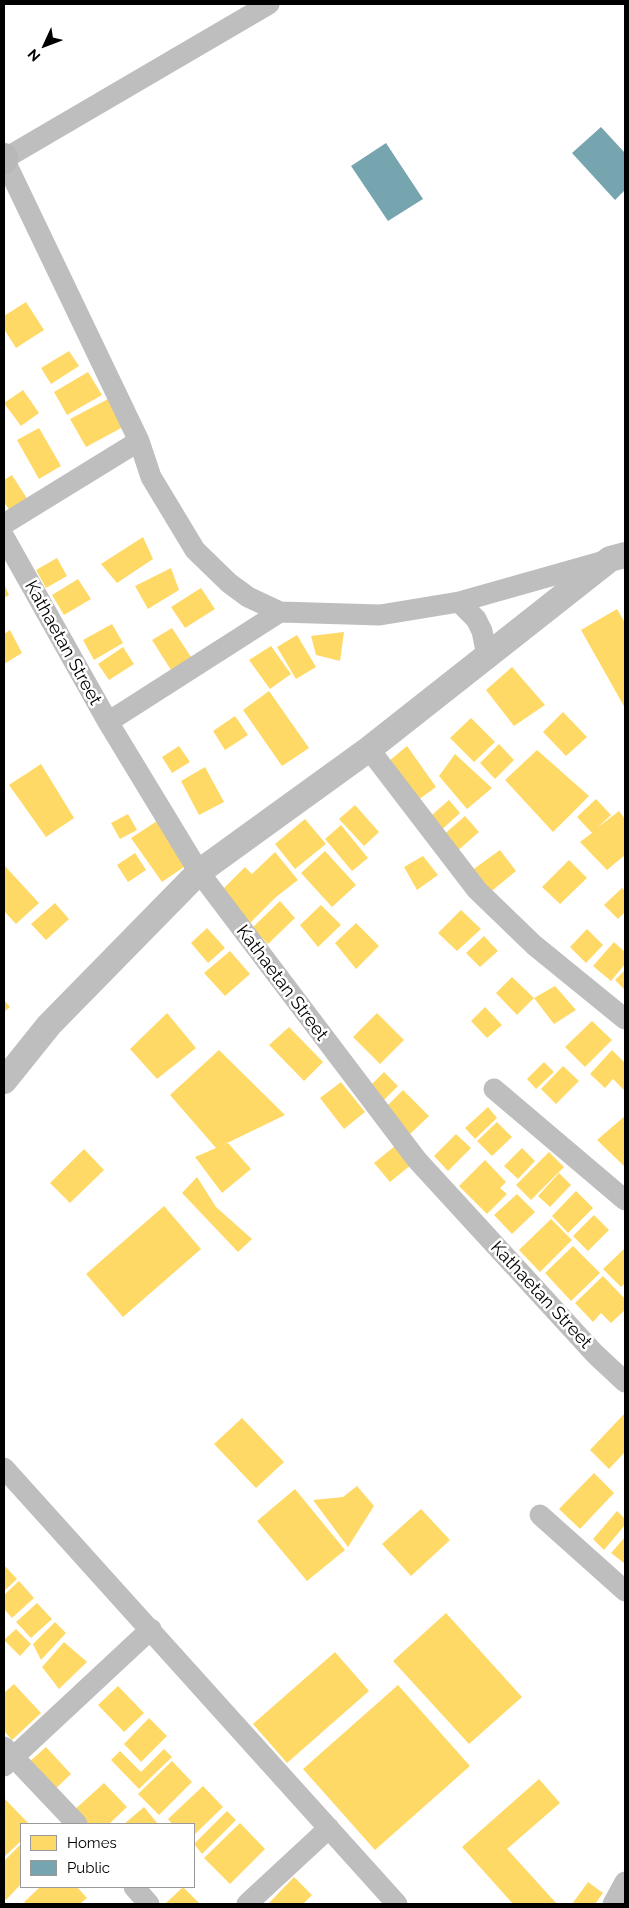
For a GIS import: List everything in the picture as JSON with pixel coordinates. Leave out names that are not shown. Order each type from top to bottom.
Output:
[{"type":"street","points":[[269,4],[4,159],[139,440],[151,477],[195,550],[230,584],[248,597],[280,612],[380,615],[459,602],[618,557]]},
{"type":"street","points":[[4,524],[139,440]]},
{"type":"street","name":"Kathaetan Street","points":[[4,537],[108,722],[199,872],[417,1160],[595,1354],[625,1382]]},
{"type":"street","points":[[4,1081],[50,1025],[199,872],[370,749],[487,656],[618,557]]},
{"type":"street","points":[[459,602],[476,619],[482,631],[487,656]]},
{"type":"street","points":[[108,722],[280,612]]},
{"type":"street","points":[[370,749],[477,890],[534,945],[625,1019]]},
{"type":"street","points":[[494,1089],[625,1200]]},
{"type":"street","points":[[4,1468],[397,1904]]},
{"type":"street","points":[[540,1516],[625,1591]]},
{"type":"street","points":[[76,1823],[7,1756],[151,1629]]},
{"type":"street","points":[[247,1904],[329,1828]]},
{"type":"street","points":[[613,1904],[625,1882]]},
{"type":"street","points":[[135,1888],[149,1904]]},
{"type":"building: Homes","points":[[26,302],[44,330],[16,348],[4,329],[4,316]]},
{"type":"building: Homes","points":[[69,351],[79,366],[51,384],[41,368]]},
{"type":"building: Homes","points":[[88,372],[102,395],[67,415],[54,392]]},
{"type":"building: Homes","points":[[23,390],[39,413],[21,426],[4,403]]},
{"type":"building: Homes","points":[[108,399],[123,427],[86,447],[70,419]]},
{"type":"building: Homes","points":[[39,428],[61,466],[39,479],[17,440]]},
{"type":"building: Homes","points":[[12,475],[28,500],[10,511],[4,502],[4,480]]},
{"type":"building: Homes","points":[[143,537],[153,559],[117,583],[101,564]]},
{"type":"building: Homes","points":[[57,558],[67,576],[46,588],[36,570]]},
{"type":"building: Homes","points":[[171,568],[179,590],[148,609],[135,586]]},
{"type":"building: Homes","points":[[78,579],[91,599],[64,615],[52,595]]},
{"type":"building: Homes","points":[[4,584],[9,595],[4,598]]},
{"type":"building: Homes","points":[[201,588],[215,609],[185,628],[171,607]]},
{"type":"building: Homes","points":[[617,609],[625,623],[625,708],[581,630]]},
{"type":"building: Homes","points":[[112,624],[123,643],[94,660],[83,640]]},
{"type":"building: Homes","points":[[172,628],[191,657],[171,670],[152,640]]},
{"type":"building: Homes","points":[[10,630],[22,653],[4,664],[4,634]]},
{"type":"building: Homes","points":[[344,632],[340,661],[316,655],[311,636]]},
{"type":"building: Homes","points":[[297,635],[316,667],[296,679],[277,647]]},
{"type":"building: Homes","points":[[271,646],[291,674],[270,689],[249,660]]},
{"type":"building: Homes","points":[[123,647],[134,664],[109,680],[98,664]]},
{"type":"building: Homes","points":[[512,667],[545,705],[514,726],[486,690]]},
{"type":"building: Homes","points":[[269,691],[309,748],[282,766],[243,710]]},
{"type":"building: Homes","points":[[563,712],[587,737],[566,756],[543,732]]},
{"type":"building: Homes","points":[[235,716],[248,735],[225,750],[213,731]]},
{"type":"building: Homes","points":[[471,718],[495,742],[474,762],[450,738]]},
{"type":"building: Homes","points":[[499,744],[514,760],[495,779],[480,763]]},
{"type":"building: Homes","points":[[179,746],[190,762],[172,773],[162,757]]},
{"type":"building: Homes","points":[[407,746],[436,787],[418,800],[389,761]]},
{"type":"building: Homes","points":[[537,750],[589,796],[553,832],[505,780]]},
{"type":"building: Homes","points":[[455,754],[492,788],[467,809],[439,776]]},
{"type":"building: Homes","points":[[41,764],[74,818],[46,837],[9,785]]},
{"type":"building: Homes","points":[[205,767],[224,802],[199,815],[181,781]]},
{"type":"building: Homes","points":[[596,799],[611,815],[597,828],[619,811],[625,819],[625,855],[607,870],[580,842],[592,833],[577,817]]},
{"type":"building: Homes","points":[[449,800],[460,813],[437,834],[425,821]]},
{"type":"building: Homes","points":[[355,805],[379,832],[364,846],[339,819]]},
{"type":"building: Homes","points":[[128,814],[137,830],[120,839],[111,823]]},
{"type":"building: Homes","points":[[465,816],[479,832],[455,853],[441,837]]},
{"type":"building: Homes","points":[[305,819],[326,844],[295,869],[275,844]]},
{"type":"building: Homes","points":[[157,821],[187,865],[162,882],[131,838]]},
{"type":"building: Homes","points":[[341,825],[368,858],[352,871],[325,839]]},
{"type":"building: Homes","points":[[500,850],[516,871],[488,894],[471,871]]},
{"type":"building: Homes","points":[[325,851],[356,885],[332,907],[301,873]]},
{"type":"building: Homes","points":[[275,852],[298,880],[276,897],[250,923],[219,893],[245,867],[252,874]]},
{"type":"building: Homes","points":[[135,853],[146,870],[128,882],[117,865]]},
{"type":"building: Homes","points":[[423,856],[438,875],[417,890],[404,867]]},
{"type":"building: Homes","points":[[569,860],[587,878],[560,904],[542,887]]},
{"type":"building: Homes","points":[[4,865],[39,903],[16,924],[4,911]]},
{"type":"building: Homes","points":[[622,888],[625,891],[625,912],[618,919],[604,905]]},
{"type":"building: Homes","points":[[280,901],[295,918],[268,944],[252,928]]},
{"type":"building: Homes","points":[[55,903],[69,919],[46,940],[31,924]]},
{"type":"building: Homes","points":[[321,905],[341,925],[318,947],[300,925]]},
{"type":"building: Homes","points":[[461,910],[481,929],[457,951],[438,933]]},
{"type":"building: Homes","points":[[356,923],[379,946],[356,969],[335,943]]},
{"type":"building: Homes","points":[[207,928],[225,948],[208,963],[191,943]]},
{"type":"building: Homes","points":[[587,929],[603,945],[586,963],[570,947]]},
{"type":"building: Homes","points":[[484,936],[498,951],[480,967],[466,953]]},
{"type":"building: Homes","points":[[614,942],[625,952],[625,964],[611,981],[593,966]]},
{"type":"building: Homes","points":[[230,951],[250,974],[225,996],[204,973]]},
{"type":"building: Homes","points":[[625,970],[625,990],[615,980]]},
{"type":"building: Homes","points":[[512,977],[534,998],[517,1015],[496,993]]},
{"type":"building: Homes","points":[[555,986],[576,1010],[554,1024],[534,998]]},
{"type":"building: Homes","points":[[4,1000],[10,1007],[4,1012]]},
{"type":"building: Homes","points":[[485,1007],[502,1025],[487,1038],[471,1021]]},
{"type":"building: Homes","points":[[167,1013],[196,1048],[157,1079],[130,1049]]},
{"type":"building: Homes","points":[[377,1013],[404,1040],[380,1064],[353,1037]]},
{"type":"building: Homes","points":[[592,1021],[612,1040],[585,1067],[565,1047]]},
{"type":"building: Homes","points":[[289,1027],[323,1062],[304,1081],[269,1045]]},
{"type":"building: Homes","points":[[219,1050],[285,1115],[221,1146],[228,1143],[251,1169],[222,1193],[195,1157],[216,1148],[170,1095]]},
{"type":"building: Homes","points":[[612,1050],[625,1063],[625,1091],[613,1079],[605,1088],[590,1074]]},
{"type":"building: Homes","points":[[544,1062],[554,1072],[536,1089],[527,1079]]},
{"type":"building: Homes","points":[[563,1066],[579,1081],[556,1104],[541,1089]]},
{"type":"building: Homes","points":[[384,1072],[398,1086],[379,1105],[366,1090]]},
{"type":"building: Homes","points":[[341,1082],[365,1112],[344,1129],[320,1098]]},
{"type":"building: Homes","points":[[403,1090],[429,1116],[410,1134],[385,1108]]},
{"type":"building: Homes","points":[[488,1107],[497,1118],[475,1139],[465,1128]]},
{"type":"building: Homes","points":[[625,1116],[625,1167],[597,1140]]},
{"type":"building: Homes","points":[[497,1122],[512,1137],[492,1156],[477,1141]]},
{"type":"building: Homes","points":[[456,1134],[471,1148],[448,1171],[434,1156]]},
{"type":"building: Homes","points":[[395,1146],[411,1165],[390,1182],[374,1163]]},
{"type":"building: Homes","points":[[522,1148],[535,1161],[518,1179],[504,1166]]},
{"type":"building: Homes","points":[[84,1149],[104,1170],[70,1203],[50,1183]]},
{"type":"building: Homes","points":[[549,1152],[564,1167],[531,1200],[516,1185]]},
{"type":"building: Homes","points":[[485,1160],[506,1182],[500,1188],[507,1194],[487,1214],[459,1186]]},
{"type":"building: Homes","points":[[559,1173],[571,1185],[550,1207],[538,1196]]},
{"type":"building: Homes","points":[[197,1177],[216,1207],[252,1239],[238,1252],[182,1193]]},
{"type":"building: Homes","points":[[576,1191],[593,1208],[568,1233],[552,1216]]},
{"type":"building: Homes","points":[[517,1194],[535,1212],[512,1234],[494,1215]]},
{"type":"building: Homes","points":[[164,1206],[201,1249],[123,1317],[86,1274]]},
{"type":"building: Homes","points":[[594,1215],[609,1230],[588,1251],[573,1236]]},
{"type":"building: Homes","points":[[551,1219],[572,1240],[540,1272],[519,1250]]},
{"type":"building: Homes","points":[[573,1246],[600,1273],[571,1301],[545,1273]]},
{"type":"building: Homes","points":[[625,1248],[625,1283],[621,1287],[603,1269]]},
{"type":"building: Homes","points":[[603,1276],[625,1299],[625,1310],[611,1323],[601,1313],[593,1322],[575,1303]]},
{"type":"building: Homes","points":[[625,1413],[625,1452],[609,1469],[590,1450]]},
{"type":"building: Homes","points":[[242,1418],[284,1462],[256,1488],[214,1444]]},
{"type":"building: Homes","points":[[594,1473],[614,1493],[580,1529],[559,1509]]},
{"type":"building: Homes","points":[[357,1486],[374,1506],[348,1547],[313,1500],[343,1497]]},
{"type":"building: Homes","points":[[295,1489],[345,1550],[307,1581],[257,1521]]},
{"type":"building: Homes","points":[[421,1509],[450,1540],[411,1576],[382,1544]]},
{"type":"building: Homes","points":[[617,1511],[625,1519],[625,1525],[604,1550],[593,1539]]},
{"type":"building: Homes","points":[[625,1537],[625,1562],[624,1563],[611,1553]]},
{"type":"building: Homes","points":[[4,1565],[17,1579],[4,1591]]},
{"type":"building: Homes","points":[[19,1581],[34,1598],[12,1618],[4,1609],[4,1595]]},
{"type":"building: Homes","points":[[37,1603],[52,1619],[31,1638],[16,1622]]},
{"type":"building: Homes","points":[[446,1613],[522,1697],[469,1744],[393,1661]]},
{"type":"building: Homes","points":[[55,1622],[66,1633],[41,1660],[33,1644]]},
{"type":"building: Homes","points":[[16,1629],[31,1644],[20,1656],[4,1640]]},
{"type":"building: Homes","points":[[64,1642],[87,1662],[59,1689],[42,1667]]},
{"type":"building: Homes","points":[[335,1652],[369,1691],[287,1763],[253,1724]]},
{"type":"building: Homes","points":[[14,1684],[41,1713],[12,1740],[4,1731],[4,1693]]},
{"type":"building: Homes","points":[[398,1685],[470,1766],[375,1850],[303,1769]]},
{"type":"building: Homes","points":[[118,1686],[144,1713],[124,1732],[98,1705]]},
{"type":"building: Homes","points":[[149,1718],[167,1736],[141,1762],[124,1744]]},
{"type":"building: Homes","points":[[46,1747],[71,1774],[53,1791],[28,1763]]},
{"type":"building: Homes","points":[[164,1749],[172,1757],[139,1789],[111,1760],[120,1751],[141,1772]]},
{"type":"building: Homes","points":[[172,1761],[192,1782],[159,1815],[138,1794]]},
{"type":"building: Homes","points":[[539,1779],[560,1803],[507,1849],[557,1904],[513,1904],[462,1847]]},
{"type":"building: Homes","points":[[104,1783],[127,1807],[110,1823],[84,1823],[73,1811]]},
{"type":"building: Homes","points":[[203,1786],[223,1807],[195,1834],[195,1823],[171,1823],[168,1819]]},
{"type":"building: Homes","points":[[4,1798],[28,1823],[20,1823],[20,1842],[4,1857]]},
{"type":"building: Homes","points":[[144,1807],[157,1823],[125,1823]]},
{"type":"building: Homes","points":[[227,1811],[236,1820],[202,1854],[195,1843]]},
{"type":"building: Homes","points":[[240,1823],[265,1849],[230,1884],[204,1858]]},
{"type":"building: Homes","points":[[20,1845],[20,1885],[6,1900],[4,1897],[4,1861]]},
{"type":"building: Homes","points":[[294,1877],[312,1895],[303,1904],[268,1904]]},
{"type":"building: Homes","points":[[588,1882],[603,1893],[595,1904],[572,1904]]},
{"type":"building: Homes","points":[[39,1888],[78,1888],[87,1898],[80,1904],[27,1904],[24,1902]]},
{"type":"building: Homes","points":[[184,1888],[200,1904],[165,1904]]},
{"type":"building: Public","points":[[601,127],[625,153],[625,190],[615,200],[572,153]]},
{"type":"building: Public","points":[[386,143],[423,199],[388,221],[351,166]]}]
